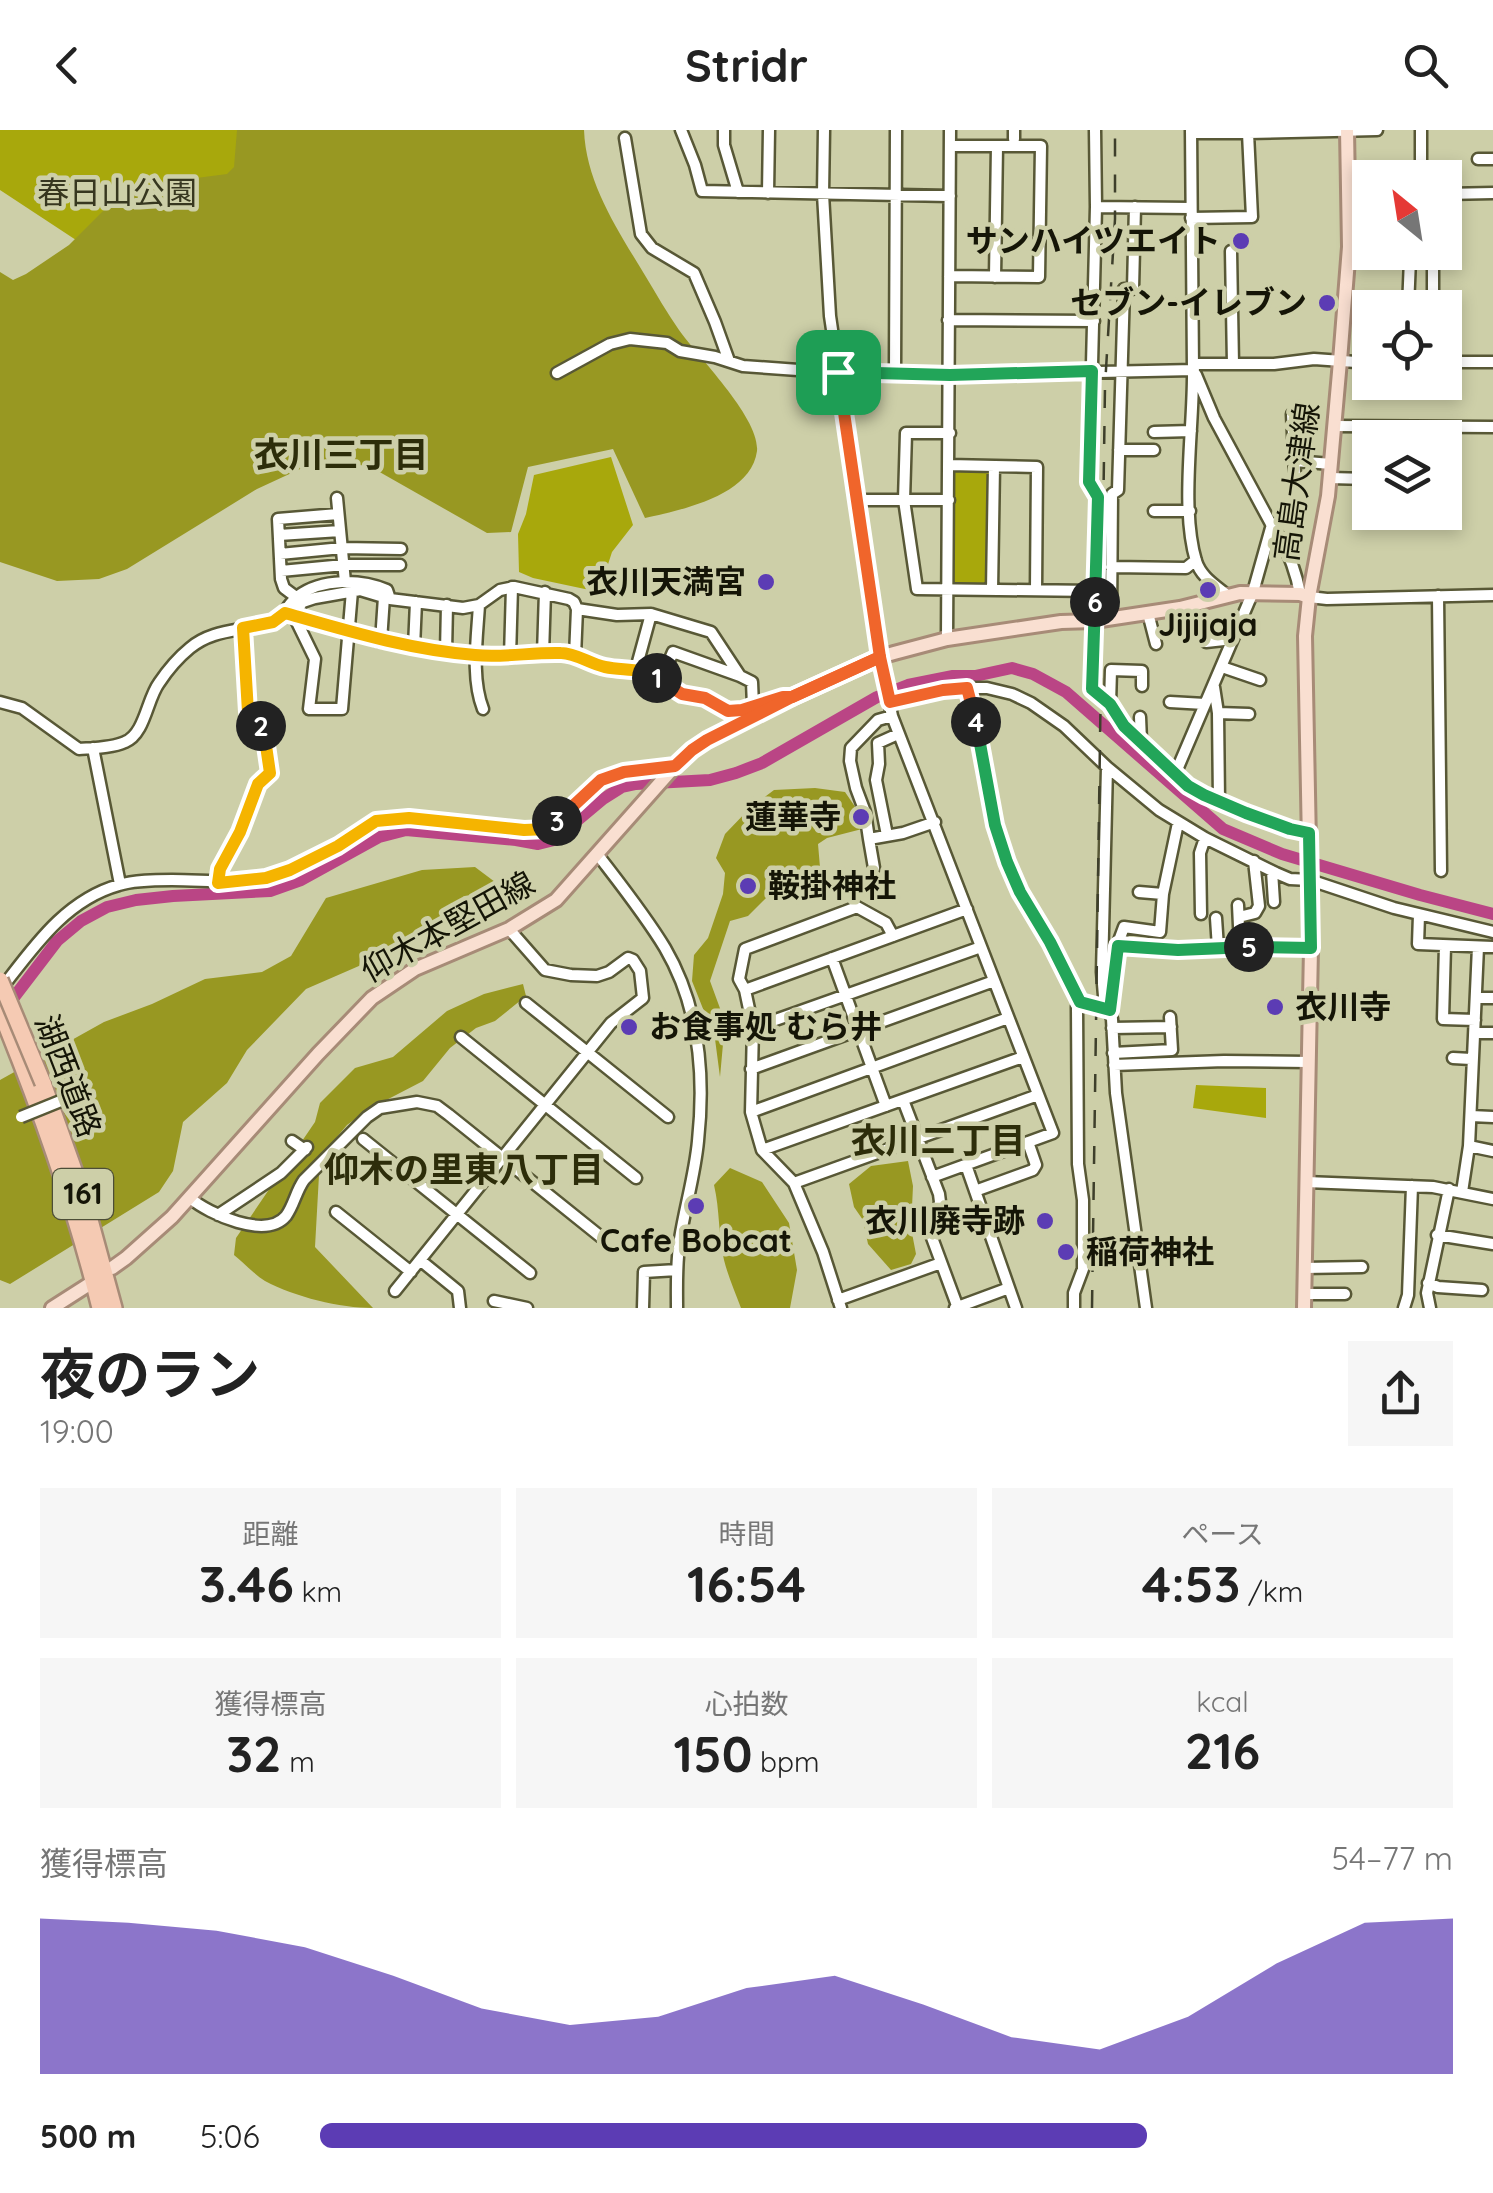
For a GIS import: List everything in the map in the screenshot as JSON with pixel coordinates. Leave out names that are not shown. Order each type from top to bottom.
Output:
[{"type":"highway","name":"湖西道路","points":[[0,980],[84,1198],[114,1308]]},
{"type":"highway","name":"湖西道路","points":[[0,1010],[38,1085],[100,1308]]},
{"type":"main road","name":"高島大津線","points":[[1310,877],[1305,596],[1330,471],[1340,361],[1349,248],[1347,131]]},
{"type":"main road","name":"仰木本堅田線","points":[[112,1268],[190,1198],[372,998],[415,969],[510,929],[556,900],[675,766],[707,740],[792,697],[947,639],[1180,608],[1226,595],[1253,592],[1305,596]]},
{"type":"main road","points":[[1304,1301],[1310,877]]},
{"type":"main road","points":[[60,1306],[88,1285]]},
{"type":"street","points":[[681,130],[702,191],[950,196]]},
{"type":"street","points":[[724,130],[724,146],[738,192]]},
{"type":"street","points":[[768,192],[769,130]]},
{"type":"street","points":[[824,130],[827,287],[856,500],[892,716],[1053,1134],[932,1177]]},
{"type":"street","points":[[895,373],[896,130]]},
{"type":"street","points":[[947,639],[950,130]]},
{"type":"street","points":[[979,146],[980,130]]},
{"type":"street","points":[[1096,130],[1089,482],[1098,497],[1092,689],[1110,704],[1124,726],[1188,786],[1309,837]]},
{"type":"street","points":[[1226,595],[1202,574],[1196,560],[1190,511],[1191,132],[1377,130]]},
{"type":"street","points":[[1421,130],[1421,160]]},
{"type":"street","points":[[1096,207],[1252,217],[1248,133]]},
{"type":"street","points":[[625,138],[641,234],[652,248],[694,273],[729,361]]},
{"type":"street","points":[[949,276],[1039,277],[1041,146],[950,146]]},
{"type":"street","points":[[995,276],[996,146]]},
{"type":"street","points":[[1478,159],[1493,159]]},
{"type":"street","points":[[1462,193],[1493,192]]},
{"type":"street","points":[[1111,618],[1112,494],[1118,490],[1124,289],[1133,289],[1135,207]]},
{"type":"street","points":[[1232,251],[1233,364]]},
{"type":"street","points":[[948,320],[1094,321]]},
{"type":"street","points":[[556,373],[610,344],[630,339],[667,343],[680,351],[743,366],[838,372],[950,375],[1122,371],[1314,359],[1352,361]]},
{"type":"street","points":[[1462,362],[1493,362]]},
{"type":"street","points":[[1176,772],[1253,592],[1271,528],[1214,418],[1193,367]]},
{"type":"street","points":[[1292,414],[1296,475]]},
{"type":"street","points":[[1334,426],[1493,427]]},
{"type":"street","points":[[1154,432],[1190,431]]},
{"type":"street","points":[[950,433],[906,432],[904,500],[917,589],[1096,591]]},
{"type":"street","points":[[1119,450],[1154,450]]},
{"type":"street","points":[[1295,461],[1352,476]]},
{"type":"street","points":[[950,465],[1037,467],[1036,590]]},
{"type":"street","points":[[992,590],[994,466]]},
{"type":"street","points":[[337,498],[349,587],[350,632],[342,709],[308,709],[315,658],[290,615],[296,597],[316,588],[349,587],[374,584],[387,590],[381,641]]},
{"type":"street","points":[[856,500],[949,500]]},
{"type":"street","points":[[1154,511],[1190,511]]},
{"type":"street","points":[[296,597],[284,588],[278,519],[338,514]]},
{"type":"street","points":[[1271,528],[1305,596],[1328,600],[1493,595]]},
{"type":"street","points":[[278,535],[340,531]]},
{"type":"street","points":[[280,554],[402,548]]},
{"type":"street","points":[[1112,567],[1186,568],[1196,560]]},
{"type":"street","points":[[281,571],[400,565]]},
{"type":"street","points":[[0,702],[22,708],[79,749],[125,742],[138,728],[157,685],[189,648],[208,636],[273,622],[290,615],[304,602],[349,587]]},
{"type":"street","points":[[387,598],[464,608],[480,605],[500,590],[512,587],[570,598],[577,609],[575,656]]},
{"type":"street","points":[[510,656],[512,587]]},
{"type":"street","points":[[543,654],[545,592]]},
{"type":"street","points":[[1438,596],[1441,871]]},
{"type":"street","points":[[414,646],[416,602]]},
{"type":"street","points":[[480,605],[476,656],[478,696],[483,710]]},
{"type":"street","points":[[446,652],[447,606]]},
{"type":"street","points":[[577,609],[617,615],[651,614],[711,632],[740,676]]},
{"type":"street","points":[[1148,613],[1156,644]]},
{"type":"street","points":[[636,669],[651,614]]},
{"type":"street","points":[[290,615],[381,641],[446,652],[476,656],[560,653],[607,668],[636,669],[682,694],[705,698],[728,711],[792,697]]},
{"type":"street","points":[[218,883],[220,869],[240,832],[258,784],[270,773],[264,732],[248,712],[243,628]]},
{"type":"street","points":[[1206,642],[1234,639]]},
{"type":"street","points":[[661,680],[673,652],[752,682],[753,706]]},
{"type":"street","points":[[1222,666],[1260,680]]},
{"type":"street","points":[[1110,704],[1111,670],[1142,671],[1142,686]]},
{"type":"street","points":[[1214,685],[1219,801]]},
{"type":"street","points":[[889,699],[967,688],[998,690],[1031,703],[1064,726],[1107,767],[1178,823],[1290,880],[1310,877],[1419,915],[1493,932]]},
{"type":"street","points":[[967,688],[995,825],[1007,862],[1080,1002],[1077,1048],[1082,1269],[1074,1293],[1074,1308]]},
{"type":"street","points":[[1170,702],[1205,704]]},
{"type":"street","points":[[1218,712],[1248,714]]},
{"type":"street","points":[[874,868],[865,812],[850,761],[851,748],[878,720],[892,716]]},
{"type":"street","points":[[1140,717],[1141,741]]},
{"type":"street","points":[[888,835],[876,780],[878,743],[898,734]]},
{"type":"street","points":[[93,748],[120,884]]},
{"type":"street","points":[[0,991],[34,947],[73,907],[120,884],[172,880],[218,883],[266,878],[338,846],[376,821],[390,818],[548,829],[601,780],[624,772],[675,766]]},
{"type":"street","points":[[1107,767],[1102,972],[1110,1010]]},
{"type":"street","points":[[870,839],[934,822]]},
{"type":"street","points":[[1146,1308],[1110,1010],[1124,927],[1160,932],[1163,894],[1178,823]]},
{"type":"street","points":[[1201,914],[1200,853],[1205,838]]},
{"type":"street","points":[[598,855],[667,952],[681,984],[699,1052],[702,1090],[698,1144],[676,1270],[677,1308]]},
{"type":"street","points":[[1240,948],[1238,911],[1255,914],[1259,906],[1254,861]]},
{"type":"street","points":[[1272,871],[1274,902]]},
{"type":"street","points":[[1139,892],[1163,894]]},
{"type":"street","points":[[893,936],[886,923],[857,907],[744,949],[739,979],[753,1028],[751,1112],[762,1150],[794,1183],[840,1304],[941,1262]]},
{"type":"street","points":[[745,990],[966,909]]},
{"type":"street","points":[[1419,915],[1418,944],[1493,947]]},
{"type":"street","points":[[1216,918],[1218,948]]},
{"type":"street","points":[[396,1291],[611,1022],[643,998],[637,964],[628,958],[597,976],[545,970],[510,929]]},
{"type":"street","points":[[1118,946],[1178,950],[1311,948]]},
{"type":"street","points":[[1445,946],[1444,1019],[1493,1033]]},
{"type":"street","points":[[1462,1192],[1471,1116],[1478,946]]},
{"type":"street","points":[[753,1028],[981,947]]},
{"type":"street","points":[[832,958],[886,1106]]},
{"type":"street","points":[[750,1068],[994,981]]},
{"type":"street","points":[[1476,998],[1493,998]]},
{"type":"street","points":[[1080,1002],[1110,1010]]},
{"type":"street","points":[[526,1004],[668,1116]]},
{"type":"street","points":[[751,1112],[1008,1018]]},
{"type":"street","points":[[1112,1028],[1171,1022],[1172,1050],[1114,1059]]},
{"type":"street","points":[[460,1038],[636,1178]]},
{"type":"street","points":[[762,1150],[1023,1056]]},
{"type":"street","points":[[1453,1058],[1472,1059]]},
{"type":"street","points":[[1114,1059],[1308,1062]]},
{"type":"street","points":[[794,1183],[1038,1095]]},
{"type":"street","points":[[21,1118],[68,1098]]},
{"type":"street","points":[[903,1100],[940,1202],[931,1234],[956,1308],[1009,1288]]},
{"type":"street","points":[[190,1198],[218,1215],[255,1225],[278,1223],[304,1180],[367,1116],[386,1106],[416,1102],[436,1106],[600,1237]]},
{"type":"street","points":[[1471,1116],[1493,1117]]},
{"type":"street","points":[[364,1139],[530,1273]]},
{"type":"street","points":[[218,1215],[281,1172],[306,1149],[292,1141]]},
{"type":"street","points":[[975,1191],[1033,1170],[1036,1166],[1028,1142]]},
{"type":"street","points":[[1469,1146],[1493,1151]]},
{"type":"street","points":[[966,1165],[1016,1308]]},
{"type":"street","points":[[1306,1182],[1448,1189],[1493,1199]]},
{"type":"street","points":[[1404,1308],[1408,1295],[1412,1186]]},
{"type":"street","points":[[1430,1308],[1426,1293],[1448,1189]]},
{"type":"street","points":[[336,1212],[410,1272]]},
{"type":"street","points":[[1437,1234],[1493,1244]]},
{"type":"street","points":[[420,1260],[458,1291],[460,1308]]},
{"type":"street","points":[[1410,1263],[1431,1267]]},
{"type":"street","points":[[1304,1268],[1362,1268]]},
{"type":"street","points":[[643,1308],[644,1272],[676,1270]]},
{"type":"street","points":[[1428,1283],[1438,1288],[1482,1290]]},
{"type":"street","points":[[1304,1301],[1345,1294]]},
{"type":"street","points":[[494,1301],[527,1308]]},
{"type":"green space","name":"春日山公園","points":[[0,130],[278,130],[266,192],[114,265],[0,190]]},
{"type":"green space","points":[[611,457],[633,525],[612,552],[599,592],[519,572],[518,534],[534,475]]},
{"type":"green space","points":[[955,468],[990,469],[988,584],[953,584]]},
{"type":"green space","points":[[1196,1085],[1266,1088],[1266,1118],[1193,1108]]},
{"type":"shaded area","points":[[237,130],[584,130],[597,188],[615,225],[675,324],[749,422],[757,451],[752,466],[742,479],[712,498],[645,518],[613,449],[528,467],[511,532],[487,533],[369,466],[311,464],[257,489],[127,569],[99,579],[57,581],[0,562],[0,272],[13,280],[26,274],[69,245],[119,195],[135,186],[227,174],[234,167]]},
{"type":"shaded area","points":[[815,788],[845,792],[860,814],[862,829],[818,844],[821,879],[786,883],[748,916],[730,921],[710,981],[725,1022],[720,1077],[715,1039],[692,981],[694,955],[708,938],[723,894],[725,873],[716,858],[725,834],[774,790]]},
{"type":"shaded area","points":[[475,867],[499,885],[467,912],[306,989],[247,1050],[227,1083],[183,1122],[173,1171],[159,1192],[10,1284],[0,1280],[0,1080],[104,1022],[205,979],[262,972],[291,956],[326,898],[422,870]]},
{"type":"shaded area","points":[[523,984],[526,996],[495,1021],[476,1028],[450,1048],[423,1081],[347,1125],[320,1157],[315,1247],[373,1308],[332,1304],[290,1292],[265,1281],[234,1255],[236,1238],[315,1122],[320,1103],[355,1068],[393,1057],[447,1011],[484,994]]},
{"type":"shaded area","points":[[908,1161],[916,1254],[911,1264],[891,1270],[868,1244],[849,1184],[871,1166]]},
{"type":"shaded area","points":[[730,1168],[762,1182],[789,1223],[797,1270],[790,1308],[741,1308],[724,1260],[714,1185]]},
{"type":"waterway","points":[[5,1009],[57,941],[81,921],[107,907],[173,896],[270,891],[301,880],[379,837],[406,830],[538,844],[554,840],[622,787],[710,780],[736,773],[762,763],[877,697],[908,685],[1012,668],[1033,674],[1066,692],[1223,829],[1282,854],[1493,914]]},
{"type":"railway","points":[[1092,1308],[1105,386],[1115,219],[1115,130]]},
{"type":"place","name":"サンハイツエイト","points":[[1241,241]]},
{"type":"place","name":"セブン-イレブン","points":[[1327,303]]},
{"type":"place","name":"衣川天満宮","points":[[766,582]]},
{"type":"place","name":"Jijijaja","points":[[1208,590]]},
{"type":"place","name":"蓮華寺","points":[[861,817]]},
{"type":"place","name":"鞍掛神社","points":[[748,886]]},
{"type":"place","name":"衣川寺","points":[[1275,1007]]},
{"type":"place","name":"お食事処 むら井","points":[[629,1027]]},
{"type":"place","name":"Cafe Bobcat","points":[[696,1206]]},
{"type":"place","name":"衣川廃寺跡","points":[[1045,1221]]},
{"type":"place","name":"稲荷神社","points":[[1066,1252]]},
{"type":"district","name":"衣川三丁目","points":[[341,455]]},
{"type":"district","name":"衣川二丁目","points":[[938,1141]]},
{"type":"district","name":"仰木の里東八丁目","points":[[464,1170]]},
{"type":"route","points":[[838,372],[880,657],[792,697],[728,711],[705,698],[682,694],[647,672],[607,668],[572,654],[476,656],[443,652],[379,641],[285,613],[273,622],[243,628],[248,712],[264,732],[270,773],[258,784],[240,832],[220,869],[218,883],[266,878],[290,870],[376,821],[390,818],[548,829],[601,780],[624,772],[675,766],[707,740],[880,657],[890,702],[967,688],[995,825],[1007,862],[1084,1005],[1110,1010],[1118,946],[1178,950],[1311,948],[1309,833],[1246,813],[1188,786],[1124,726],[1110,704],[1092,689],[1098,497],[1089,482],[1092,371],[950,375],[838,372]]}]
